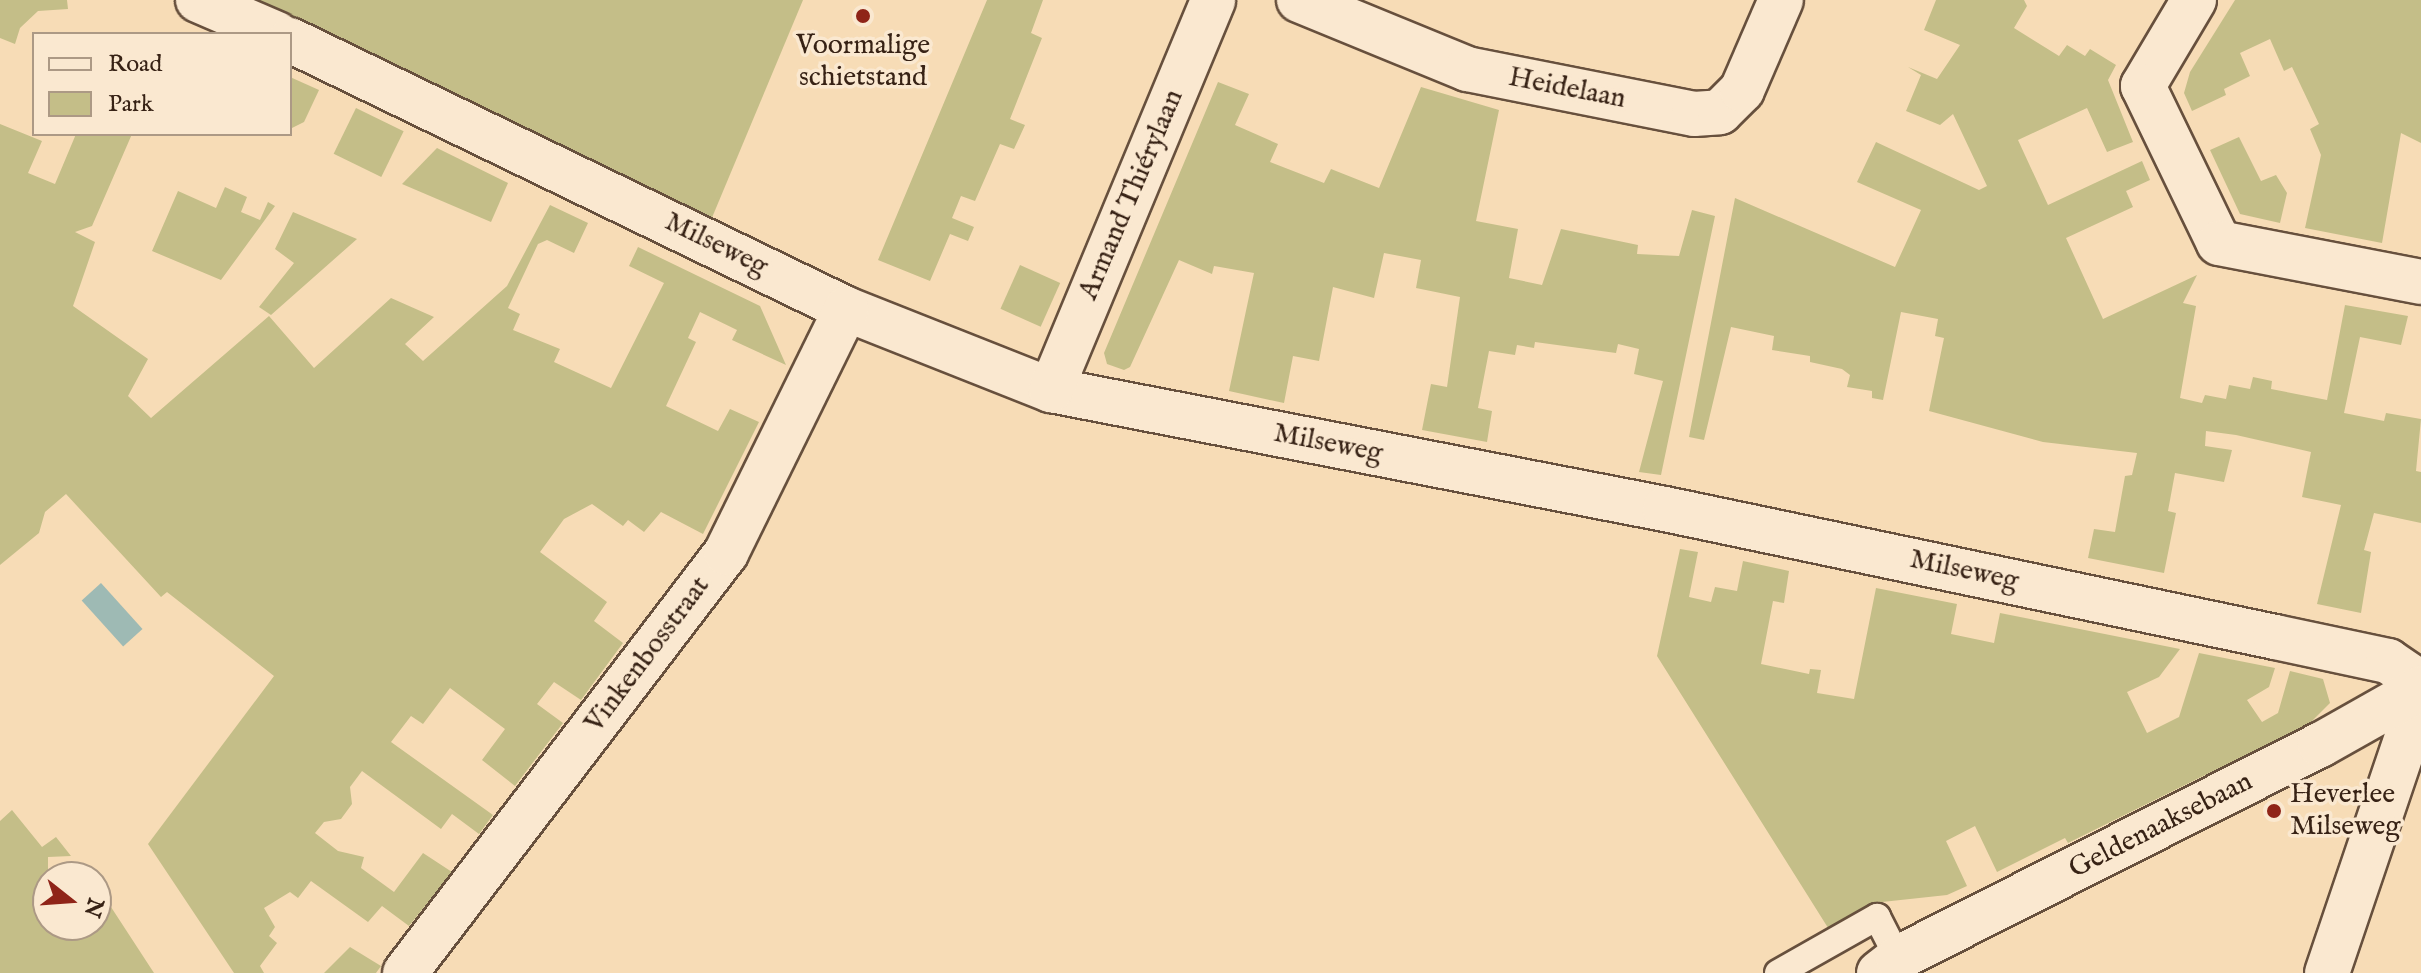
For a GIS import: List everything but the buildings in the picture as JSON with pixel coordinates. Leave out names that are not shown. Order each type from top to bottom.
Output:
[{"type":"street","points":[[198,0],[272,32]]},
{"type":"street","name":"Armand Thiérylaan","points":[[1051,390],[1213,0]]},
{"type":"street","name":"Heidelaan","points":[[1299,0],[1467,69],[1694,114],[1720,112],[1742,90],[1781,0]]},
{"type":"street","points":[[2194,0],[2143,86],[2219,243],[2421,282]]},
{"type":"street","name":"Milseweg","points":[[292,41],[846,309],[1051,390],[1665,509],[2388,661],[2421,686]]},
{"type":"street","name":"Vinkenbosstraat","points":[[405,973],[726,553],[846,309]]},
{"type":"street","name":"Geldenaaksebaan","points":[[1888,966],[2320,745],[2421,686]]},
{"type":"street","points":[[2327,973],[2421,696]]},
{"type":"lane","name":"Geldenaaksebaan","points":[[1778,973],[1877,917],[1888,966]]},
{"type":"green space","points":[[0,0],[67,0],[68,9],[38,11],[20,28],[15,44],[0,38]]},
{"type":"green space","points":[[198,0],[803,0],[711,220],[292,40],[292,32],[273,32]]},
{"type":"green space","points":[[987,0],[1043,0],[1031,33],[1042,38],[1010,119],[1025,125],[1014,149],[1000,144],[975,201],[961,196],[952,218],[974,227],[968,241],[950,234],[930,281],[878,260]]},
{"type":"green space","points":[[1936,0],[2024,0],[2027,6],[2014,28],[2059,56],[2067,45],[2085,56],[2090,49],[2116,65],[2108,80],[2133,142],[2107,152],[2087,108],[2018,140],[2048,205],[2142,161],[2150,180],[2126,191],[2133,207],[2066,238],[2103,319],[2197,275],[2183,303],[2196,306],[2180,398],[2202,403],[2205,395],[2226,399],[2229,385],[2250,389],[2253,377],[2272,381],[2271,389],[2327,400],[2345,305],[2408,316],[2401,345],[2360,337],[2344,413],[2384,421],[2386,413],[2421,419],[2416,471],[2421,472],[2421,523],[2374,513],[2364,550],[2371,552],[2361,613],[2317,604],[2341,505],[2302,497],[2311,452],[2236,435],[2206,431],[2205,446],[2232,450],[2224,482],[2175,473],[2168,511],[2176,513],[2164,573],[2088,558],[2094,529],[2115,532],[2125,476],[2132,475],[2137,453],[2043,442],[1929,411],[1944,338],[1935,336],[1938,319],[1901,312],[1883,400],[1872,398],[1872,391],[1847,387],[1850,375],[1842,369],[1810,362],[1810,356],[1772,350],[1774,336],[1731,327],[1704,440],[1689,437],[1735,198],[1895,267],[1921,210],[1857,182],[1876,142],[1979,190],[1987,186],[1953,114],[1940,125],[1906,111],[1921,75],[1908,67],[1937,79],[1960,45],[1924,30]]},
{"type":"green space","points":[[2235,0],[2421,0],[2421,143],[2401,133],[2382,243],[2305,228],[2321,155],[2310,129],[2319,124],[2292,67],[2284,71],[2270,39],[2240,53],[2250,76],[2224,89],[2226,95],[2192,111],[2184,93],[2190,72]]},
{"type":"green space","points":[[292,78],[319,90],[304,122],[292,128]]},
{"type":"green space","points":[[1218,82],[1249,94],[1235,125],[1278,144],[1270,162],[1324,183],[1331,169],[1379,188],[1421,87],[1499,110],[1476,221],[1518,229],[1509,278],[1542,285],[1561,229],[1638,245],[1637,254],[1679,256],[1692,210],[1715,216],[1661,475],[1639,472],[1663,381],[1634,374],[1639,349],[1618,344],[1616,353],[1535,342],[1534,348],[1517,345],[1515,355],[1489,351],[1478,408],[1492,411],[1487,442],[1422,430],[1431,384],[1447,387],[1460,297],[1416,288],[1421,260],[1384,253],[1374,298],[1333,287],[1319,361],[1293,356],[1284,403],[1229,391],[1254,273],[1214,266],[1212,274],[1179,260],[1130,367],[1124,370],[1107,364],[1104,353]]},
{"type":"green space","points":[[356,108],[404,131],[381,177],[334,154]]},
{"type":"green space","points":[[0,124],[42,141],[28,173],[55,184],[75,136],[131,136],[92,226],[75,232],[95,242],[73,306],[148,359],[128,396],[151,418],[269,316],[314,368],[391,298],[434,317],[405,344],[423,361],[507,286],[550,205],[588,223],[574,253],[547,240],[538,244],[508,308],[520,314],[513,330],[560,349],[554,362],[611,388],[664,283],[629,266],[638,247],[760,306],[786,365],[732,340],[737,330],[700,312],[688,338],[696,342],[666,406],[718,431],[730,409],[759,422],[703,534],[661,512],[644,532],[628,520],[623,526],[592,504],[564,519],[540,552],[607,602],[594,621],[623,643],[581,700],[554,682],[537,704],[563,723],[515,786],[482,760],[505,729],[450,688],[423,724],[411,716],[391,742],[493,815],[479,834],[452,814],[441,829],[362,771],[350,787],[352,804],[341,819],[324,822],[315,833],[338,851],[364,857],[361,868],[394,892],[423,853],[452,872],[409,926],[382,906],[368,922],[311,881],[298,898],[290,892],[264,908],[275,927],[269,936],[277,943],[260,966],[264,973],[234,973],[148,844],[274,676],[167,592],[161,597],[66,494],[45,512],[39,533],[0,565]]},
{"type":"green space","points":[[2239,137],[2261,181],[2276,175],[2287,193],[2280,223],[2240,214],[2210,150]]},
{"type":"green space","points":[[437,148],[508,183],[491,222],[402,184]]},
{"type":"green space","points":[[225,187],[247,197],[241,212],[260,220],[268,202],[275,206],[221,280],[152,251],[178,191],[216,208]]},
{"type":"green space","points":[[293,212],[357,239],[271,315],[259,307],[294,263],[275,249]]},
{"type":"green space","points":[[1020,265],[1060,283],[1041,327],[1000,309]]},
{"type":"green space","points":[[1680,549],[1698,552],[1689,597],[1711,602],[1715,587],[1737,591],[1743,561],[1789,571],[1784,603],[1773,601],[1761,664],[1809,674],[1810,669],[1821,670],[1817,693],[1854,699],[1876,588],[1957,604],[1951,634],[1994,643],[2000,613],[2180,649],[2159,677],[2127,692],[2147,733],[2179,717],[2199,653],[2275,668],[2269,687],[2247,700],[2262,722],[2278,713],[2290,671],[2323,679],[2330,703],[2310,723],[2068,843],[2065,838],[1997,872],[1975,826],[1946,841],[1967,886],[1947,895],[1882,902],[1830,931],[1657,656]]},
{"type":"green space","points":[[12,810],[42,847],[56,837],[71,856],[32,861],[32,941],[112,941],[112,909],[154,973],[0,973],[0,821]]},
{"type":"green space","points":[[350,947],[381,966],[376,973],[324,973]]},
{"type":"water","points":[[101,583],[142,629],[123,646],[82,600]]},
{"type":"place","name":"Voormalige schietstand","points":[[863,16]]},
{"type":"place","name":"Heverlee Milseweg","points":[[2274,811]]}]
